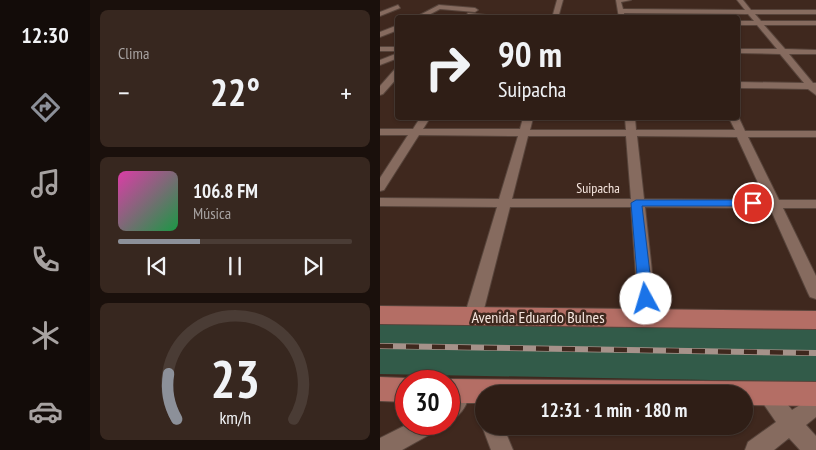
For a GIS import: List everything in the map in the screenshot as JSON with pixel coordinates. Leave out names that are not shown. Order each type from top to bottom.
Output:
[{"type":"main road","name":"Avenida Eduardo Bulnes","points":[[380,315],[816,320]]},
{"type":"main road","points":[[380,389],[395,390]]},
{"type":"main road","points":[[753,393],[816,394]]},
{"type":"main road","points":[[460,397],[475,395]]},
{"type":"street","points":[[555,15],[560,0]]},
{"type":"street","points":[[628,0],[619,1],[621,14],[685,11],[815,12]]},
{"type":"street","points":[[740,0],[814,88]]},
{"type":"street","points":[[806,6],[815,12]]},
{"type":"street","points":[[380,14],[398,7]]},
{"type":"street","points":[[423,15],[439,7],[475,10],[467,15]]},
{"type":"street","points":[[380,18],[389,19]]},
{"type":"street","points":[[740,23],[816,23]]},
{"type":"street","points":[[380,35],[395,28]]},
{"type":"street","points":[[380,49],[395,49]]},
{"type":"street","points":[[740,51],[816,52]]},
{"type":"street","points":[[380,64],[395,56]]},
{"type":"street","points":[[380,92],[384,83],[395,74]]},
{"type":"street","points":[[740,85],[814,88]]},
{"type":"street","points":[[380,187],[424,120]]},
{"type":"street","points":[[474,317],[503,204],[527,120]]},
{"type":"street","points":[[630,120],[636,203],[648,318]]},
{"type":"street","points":[[735,120],[816,293]]},
{"type":"street","points":[[380,132],[816,134]]},
{"type":"street","name":"Suipacha","points":[[380,202],[816,204]]},
{"type":"street","points":[[766,393],[790,424],[815,450]]},
{"type":"street","points":[[756,450],[816,405]]},
{"type":"street","points":[[380,450],[408,435]]},
{"type":"street","points":[[496,435],[502,450]]},
{"type":"green space","points":[[380,323],[816,329],[816,382],[460,375],[460,370],[395,370],[395,374],[380,374]]},
{"type":"railway","points":[[380,346],[816,353]]},
{"type":"route","points":[[646,299],[636,203],[753,203]]}]
